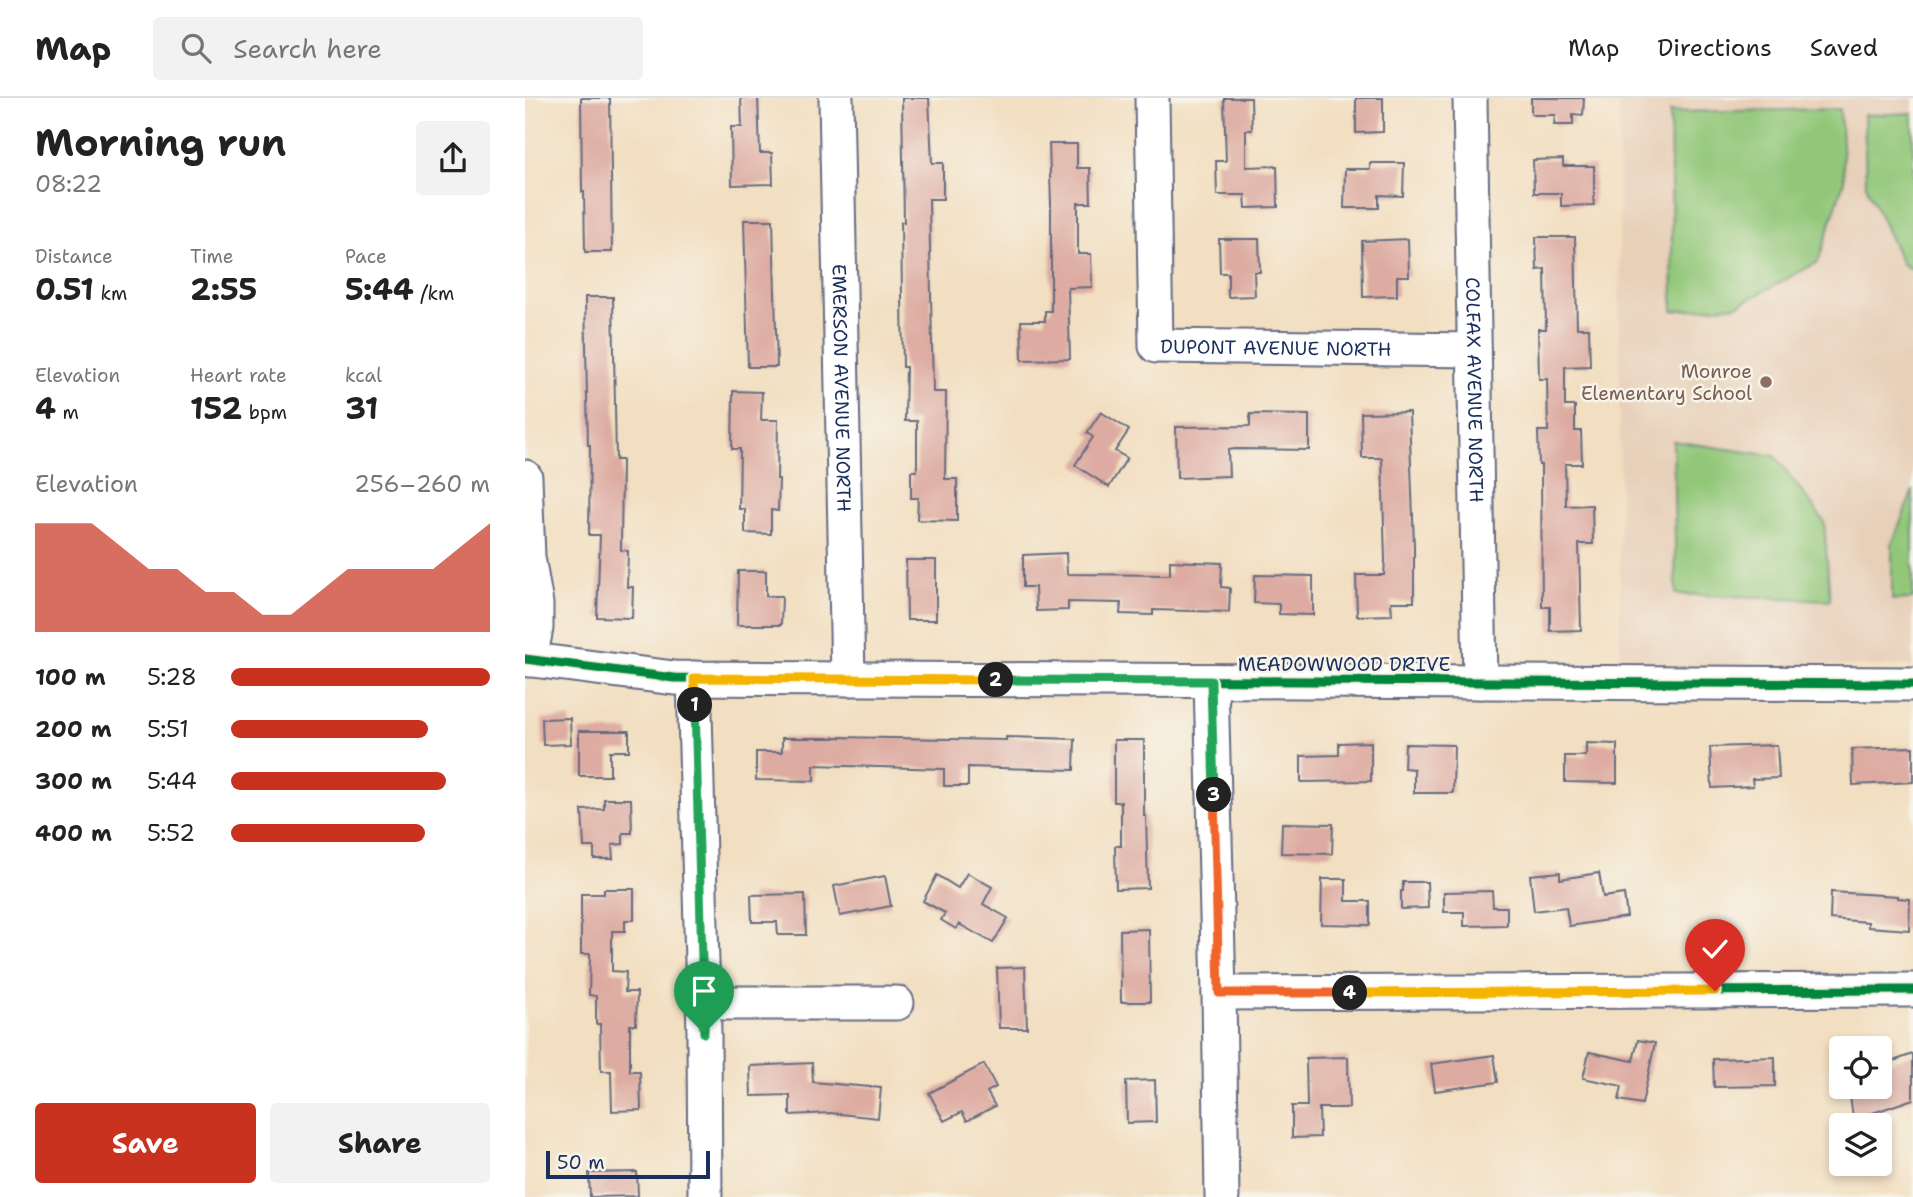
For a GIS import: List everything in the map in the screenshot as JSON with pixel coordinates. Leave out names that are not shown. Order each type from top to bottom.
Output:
[{"type":"street","name":"EMERSON AVENUE NORTH","points":[[836,98],[848,679]]},
{"type":"street","name":"DUPONT AVENUE NORTH","points":[[1152,98],[1156,346],[1474,350]]},
{"type":"street","name":"COLFAX AVENUE NORTH","points":[[1470,98],[1480,682]]},
{"type":"street","points":[[525,477],[528,557],[536,604],[536,628],[527,659]]},
{"type":"street","name":"MEADOWWOOD DRIVE","points":[[527,659],[661,677],[694,678],[1913,684]]},
{"type":"street","points":[[694,678],[705,1197]]},
{"type":"street","points":[[1211,681],[1222,1197]]},
{"type":"street","points":[[1219,993],[1913,990]]},
{"type":"street","points":[[702,1003],[897,1003]]},
{"type":"shaded area","name":"Monroe Elementary School","points":[[1619,98],[1913,98],[1913,666],[1620,666]]},
{"type":"green space","points":[[1840,109],[1844,181],[1818,262],[1738,305],[1673,311],[1670,112]]},
{"type":"green space","points":[[1913,113],[1913,270],[1902,264],[1866,185],[1864,115]]},
{"type":"green space","points":[[1673,441],[1775,456],[1824,521],[1830,600],[1676,594]]},
{"type":"green space","points":[[1913,490],[1913,599],[1892,600],[1892,544]]},
{"type":"building","points":[[581,98],[610,98],[612,252],[585,252]]},
{"type":"building","points":[[741,98],[758,98],[760,153],[772,153],[773,184],[732,185],[731,127],[742,127]]},
{"type":"building","points":[[902,98],[929,98],[932,163],[943,163],[943,199],[929,199],[933,392],[946,392],[945,479],[957,479],[957,521],[917,520],[918,498],[911,498],[911,471],[917,471],[917,421],[905,421],[901,222],[904,222]]},
{"type":"building","points":[[1224,98],[1251,98],[1252,130],[1246,130],[1246,167],[1277,166],[1278,207],[1246,208],[1245,195],[1217,195],[1216,161],[1226,161]]},
{"type":"building","points":[[1356,98],[1383,98],[1383,132],[1356,133]]},
{"type":"building","points":[[1531,98],[1584,98],[1583,115],[1573,114],[1573,125],[1554,125],[1555,115],[1531,113]]},
{"type":"building","points":[[1049,144],[1077,144],[1077,168],[1090,168],[1091,203],[1078,203],[1078,254],[1091,254],[1092,287],[1068,288],[1070,359],[1022,360],[1021,321],[1045,321],[1045,311],[1051,311]]},
{"type":"building","points":[[1563,159],[1563,166],[1594,166],[1594,205],[1561,206],[1561,193],[1534,193],[1533,160]]},
{"type":"building","points":[[1370,163],[1404,163],[1403,196],[1379,195],[1379,208],[1344,208],[1345,169],[1370,169]]},
{"type":"building","points":[[744,220],[773,220],[777,367],[748,367]]},
{"type":"building","points":[[1536,237],[1575,237],[1577,328],[1589,328],[1590,366],[1565,367],[1565,406],[1575,406],[1575,431],[1581,431],[1582,464],[1565,464],[1566,506],[1592,505],[1593,544],[1579,544],[1581,630],[1550,631],[1550,607],[1542,607],[1541,465],[1538,431],[1548,431],[1547,379],[1539,379],[1538,329],[1546,329],[1545,269],[1537,270]]},
{"type":"building","points":[[1219,239],[1259,239],[1260,272],[1254,272],[1255,296],[1228,297],[1228,273],[1220,273]]},
{"type":"building","points":[[1408,239],[1409,276],[1397,276],[1397,296],[1363,297],[1362,241]]},
{"type":"building","points":[[585,297],[613,297],[616,460],[622,460],[621,550],[628,551],[627,587],[633,587],[632,618],[597,617],[600,535],[589,535],[590,445]]},
{"type":"building","points":[[733,391],[762,392],[761,420],[778,420],[778,511],[771,510],[771,534],[745,533],[745,509],[739,509],[740,449],[732,449]]},
{"type":"building","points":[[1101,412],[1129,430],[1115,451],[1127,458],[1109,487],[1075,465],[1093,437],[1087,433]]},
{"type":"building","points":[[1409,412],[1414,602],[1391,602],[1392,615],[1357,616],[1356,575],[1384,575],[1385,560],[1382,458],[1362,458],[1361,413]]},
{"type":"building","points":[[1250,414],[1309,415],[1309,450],[1228,450],[1229,476],[1177,478],[1176,427],[1250,426]]},
{"type":"building","points":[[1066,553],[1067,574],[1170,575],[1170,561],[1222,563],[1221,587],[1230,588],[1229,612],[1153,610],[1153,615],[1120,614],[1121,603],[1068,602],[1068,610],[1036,611],[1035,587],[1023,587],[1023,555]]},
{"type":"building","points":[[906,560],[936,560],[936,620],[907,620]]},
{"type":"building","points":[[738,571],[766,571],[766,596],[782,596],[781,625],[737,625]]},
{"type":"building","points":[[1255,575],[1313,576],[1313,615],[1279,614],[1279,604],[1254,603]]},
{"type":"building","points":[[570,718],[571,744],[543,745],[542,719]]},
{"type":"building","points":[[579,731],[629,731],[629,751],[610,751],[610,776],[579,776]]},
{"type":"building","points":[[782,738],[1075,739],[1074,770],[968,767],[968,786],[944,786],[944,769],[814,765],[814,781],[756,780],[756,752],[782,752]]},
{"type":"building","points":[[1114,740],[1144,740],[1148,888],[1116,889],[1115,846],[1121,846],[1121,802],[1114,802]]},
{"type":"building","points":[[1371,742],[1371,781],[1301,782],[1301,756],[1339,755],[1339,743]]},
{"type":"building","points":[[1586,743],[1617,744],[1617,783],[1565,782],[1565,756],[1586,756]]},
{"type":"building","points":[[1405,744],[1454,745],[1453,793],[1414,793],[1414,769],[1404,768]]},
{"type":"building","points":[[1777,745],[1779,778],[1752,779],[1753,786],[1712,788],[1710,747]]},
{"type":"building","points":[[1913,747],[1913,782],[1853,785],[1852,749]]},
{"type":"building","points":[[604,799],[631,799],[632,833],[623,833],[623,844],[612,845],[613,859],[594,859],[594,847],[584,847],[582,810],[604,809]]},
{"type":"building","points":[[1282,823],[1333,824],[1332,854],[1281,853]]},
{"type":"building","points":[[1560,872],[1560,879],[1599,873],[1603,897],[1624,894],[1627,917],[1569,926],[1566,907],[1534,911],[1530,875]]},
{"type":"building","points":[[967,873],[992,887],[983,904],[1008,918],[993,943],[959,924],[956,929],[941,920],[945,913],[923,901],[937,875],[958,888]]},
{"type":"building","points":[[885,876],[891,906],[840,916],[834,886]]},
{"type":"building","points":[[1322,879],[1346,879],[1346,901],[1370,901],[1370,925],[1321,924]]},
{"type":"building","points":[[1403,882],[1427,882],[1428,908],[1401,909]]},
{"type":"building","points":[[604,889],[634,889],[634,920],[625,920],[625,931],[612,931],[612,971],[626,972],[625,992],[637,992],[636,1025],[630,1025],[630,1071],[640,1071],[641,1110],[612,1111],[611,1071],[601,1071],[600,1024],[596,1024],[596,996],[589,995],[590,954],[581,954],[581,894],[604,894]]},
{"type":"building","points":[[1492,891],[1493,907],[1507,907],[1507,925],[1464,926],[1464,912],[1444,912],[1444,892]]},
{"type":"building","points":[[1831,892],[1910,899],[1909,930],[1868,927],[1868,922],[1830,919]]},
{"type":"building","points":[[805,894],[806,935],[778,935],[777,922],[752,922],[751,895]]},
{"type":"building","points":[[1149,929],[1150,1002],[1121,1002],[1120,930]]},
{"type":"building","points":[[1025,967],[1027,1028],[999,1028],[997,968]]},
{"type":"building","points":[[1638,1040],[1655,1043],[1642,1104],[1619,1100],[1622,1086],[1583,1078],[1589,1052],[1633,1061]]},
{"type":"building","points":[[1913,1054],[1913,1099],[1873,1113],[1852,1113],[1850,1099],[1892,1099],[1892,1061]]},
{"type":"building","points":[[1494,1055],[1498,1082],[1435,1091],[1431,1064]]},
{"type":"building","points":[[1348,1057],[1349,1108],[1319,1108],[1320,1137],[1292,1138],[1292,1106],[1307,1106],[1306,1058]]},
{"type":"building","points":[[1775,1057],[1775,1086],[1714,1087],[1713,1059]]},
{"type":"building","points":[[812,1063],[813,1082],[881,1088],[878,1118],[830,1113],[790,1115],[790,1095],[751,1096],[750,1066]]},
{"type":"building","points":[[984,1064],[996,1087],[987,1092],[995,1106],[967,1121],[962,1112],[944,1121],[929,1093]]},
{"type":"building","points":[[1155,1080],[1156,1122],[1127,1123],[1126,1081]]},
{"type":"building","points":[[637,1172],[638,1196],[590,1197],[589,1173]]},
{"type":"cycle path","points":[[525,659],[674,678],[1913,684]]},
{"type":"cycle path","points":[[1219,993],[1913,990]]},
{"type":"place","name":"Monroe Elementary School","points":[[1766,382]]},
{"type":"route","points":[[704,1033],[694,678],[1211,681],[1219,993],[1715,991]]}]
